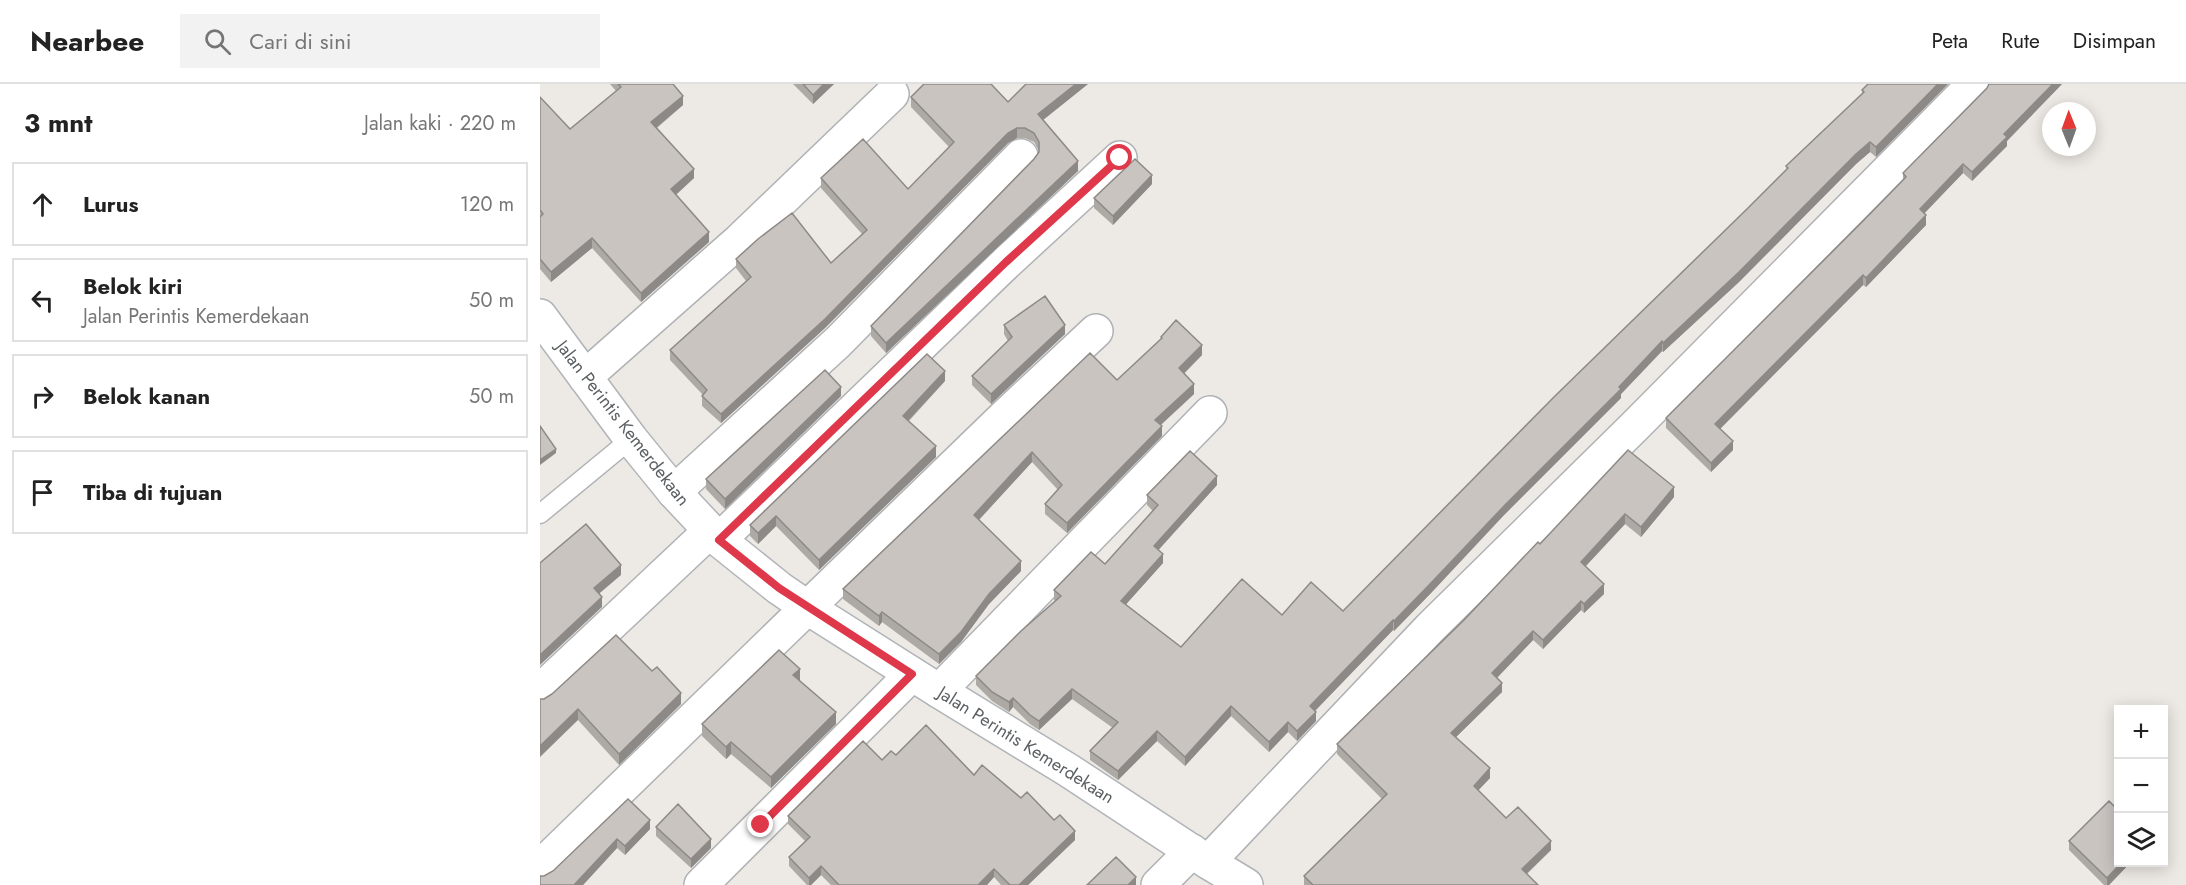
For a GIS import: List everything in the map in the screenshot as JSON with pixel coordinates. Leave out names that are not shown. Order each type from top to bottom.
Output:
[{"type":"street","points":[[1158,885],[1200,857],[1627,434],[1974,84]]},
{"type":"street","points":[[585,377],[740,240],[892,94]]},
{"type":"street","points":[[674,492],[838,342],[1021,156]]},
{"type":"street","points":[[540,691],[715,535],[1120,158]]},
{"type":"street","name":"Jalan Perintis Kemerdekaan","points":[[540,316],[631,439],[674,492],[715,535],[779,588],[1246,885]]},
{"type":"street","points":[[540,867],[1004,417],[1096,331]]},
{"type":"street","points":[[701,885],[926,682],[1210,413]]},
{"type":"lane","points":[[540,514],[631,439]]},
{"type":"building","points":[[618,84],[673,84],[683,96],[651,122],[694,169],[671,189],[709,232],[641,293],[592,238],[551,272],[540,259],[540,217],[543,214],[540,210],[540,97],[570,129],[621,87]]},
{"type":"building","points":[[803,84],[824,84],[813,95]]},
{"type":"building","points":[[924,84],[991,84],[1008,102],[1026,84],[1076,84],[1038,114],[1078,161],[886,343],[871,326],[1039,152],[1039,142],[1034,133],[1025,128],[1017,128],[1008,133],[825,319],[721,414],[702,396],[707,390],[670,350],[751,277],[736,259],[792,213],[831,263],[867,230],[821,178],[863,139],[908,189],[954,142],[911,97]]},
{"type":"building","points":[[1868,84],[1938,84],[1876,147],[1870,142],[1856,154],[1739,272],[1663,343],[1662,341],[1619,387],[1621,389],[1310,706],[1316,712],[1297,731],[1288,722],[1269,742],[1231,706],[1185,757],[1157,731],[1118,771],[1090,751],[1118,722],[1072,689],[1039,721],[1013,698],[1009,702],[992,692],[976,676],[1021,631],[1061,596],[1054,590],[1091,552],[1105,564],[1158,505],[1147,495],[1190,451],[1217,476],[1154,546],[1163,554],[1121,601],[1181,647],[1242,579],[1282,615],[1311,582],[1343,611],[1555,396],[1747,209],[1788,168],[1786,166],[1864,92],[1862,90]]},
{"type":"building","points":[[1989,84],[2053,84],[2004,134],[2007,137],[1972,172],[1963,164],[1920,209],[1926,215],[1866,278],[1863,275],[1715,424],[1733,441],[1711,463],[1666,418],[1906,177],[1903,173]]},
{"type":"building","points":[[1135,159],[1152,175],[1113,216],[1094,198]]},
{"type":"building","points":[[1045,296],[1065,325],[991,394],[972,376],[1012,337],[1004,325]]},
{"type":"building","points":[[1176,320],[1202,345],[1179,368],[1194,384],[1155,420],[1162,426],[1067,523],[1045,504],[1062,485],[1032,452],[974,515],[1021,561],[989,594],[961,632],[939,654],[882,612],[879,616],[843,589],[1090,353],[1117,380],[1162,338]]},
{"type":"building","points":[[927,354],[945,371],[903,416],[936,446],[819,560],[776,516],[758,533],[750,525]]},
{"type":"building","points":[[825,370],[841,387],[725,499],[706,479]]},
{"type":"building","points":[[540,426],[556,449],[540,460]]},
{"type":"building","points":[[1628,450],[1674,487],[1641,527],[1625,514],[1581,562],[1604,584],[1584,604],[1581,601],[1543,640],[1533,631],[1492,673],[1502,683],[1451,733],[1490,768],[1474,786],[1506,818],[1518,807],[1551,841],[1522,869],[1538,885],[1313,885],[1304,876],[1387,794],[1337,744],[1464,620],[1538,542],[1540,544]]},
{"type":"building","points":[[586,524],[621,565],[594,588],[602,597],[540,655],[540,563]]},
{"type":"building","points":[[616,635],[652,671],[657,667],[681,693],[619,754],[578,709],[540,746],[540,699],[552,694]]},
{"type":"building","points":[[779,650],[800,669],[793,675],[836,712],[771,777],[731,742],[726,747],[702,724]]},
{"type":"building","points":[[926,725],[974,775],[982,765],[1021,798],[1027,792],[1054,820],[1060,815],[1075,831],[1019,885],[1010,885],[994,869],[978,885],[839,885],[821,866],[809,878],[789,857],[810,837],[788,816],[863,741],[882,760],[891,751],[896,755]]},
{"type":"building","points":[[628,799],[650,820],[625,846],[617,839],[574,885],[540,885],[540,876],[553,871]]},
{"type":"building","points":[[2109,801],[2114,806],[2114,867],[2117,867],[2107,878],[2069,841]]},
{"type":"building","points":[[678,804],[711,839],[691,859],[656,827]]},
{"type":"building","points":[[1116,857],[1136,877],[1128,885],[1087,885]]},
{"type":"route","points":[[761,825],[912,674],[779,588],[719,540],[1006,262],[1120,158]]}]
